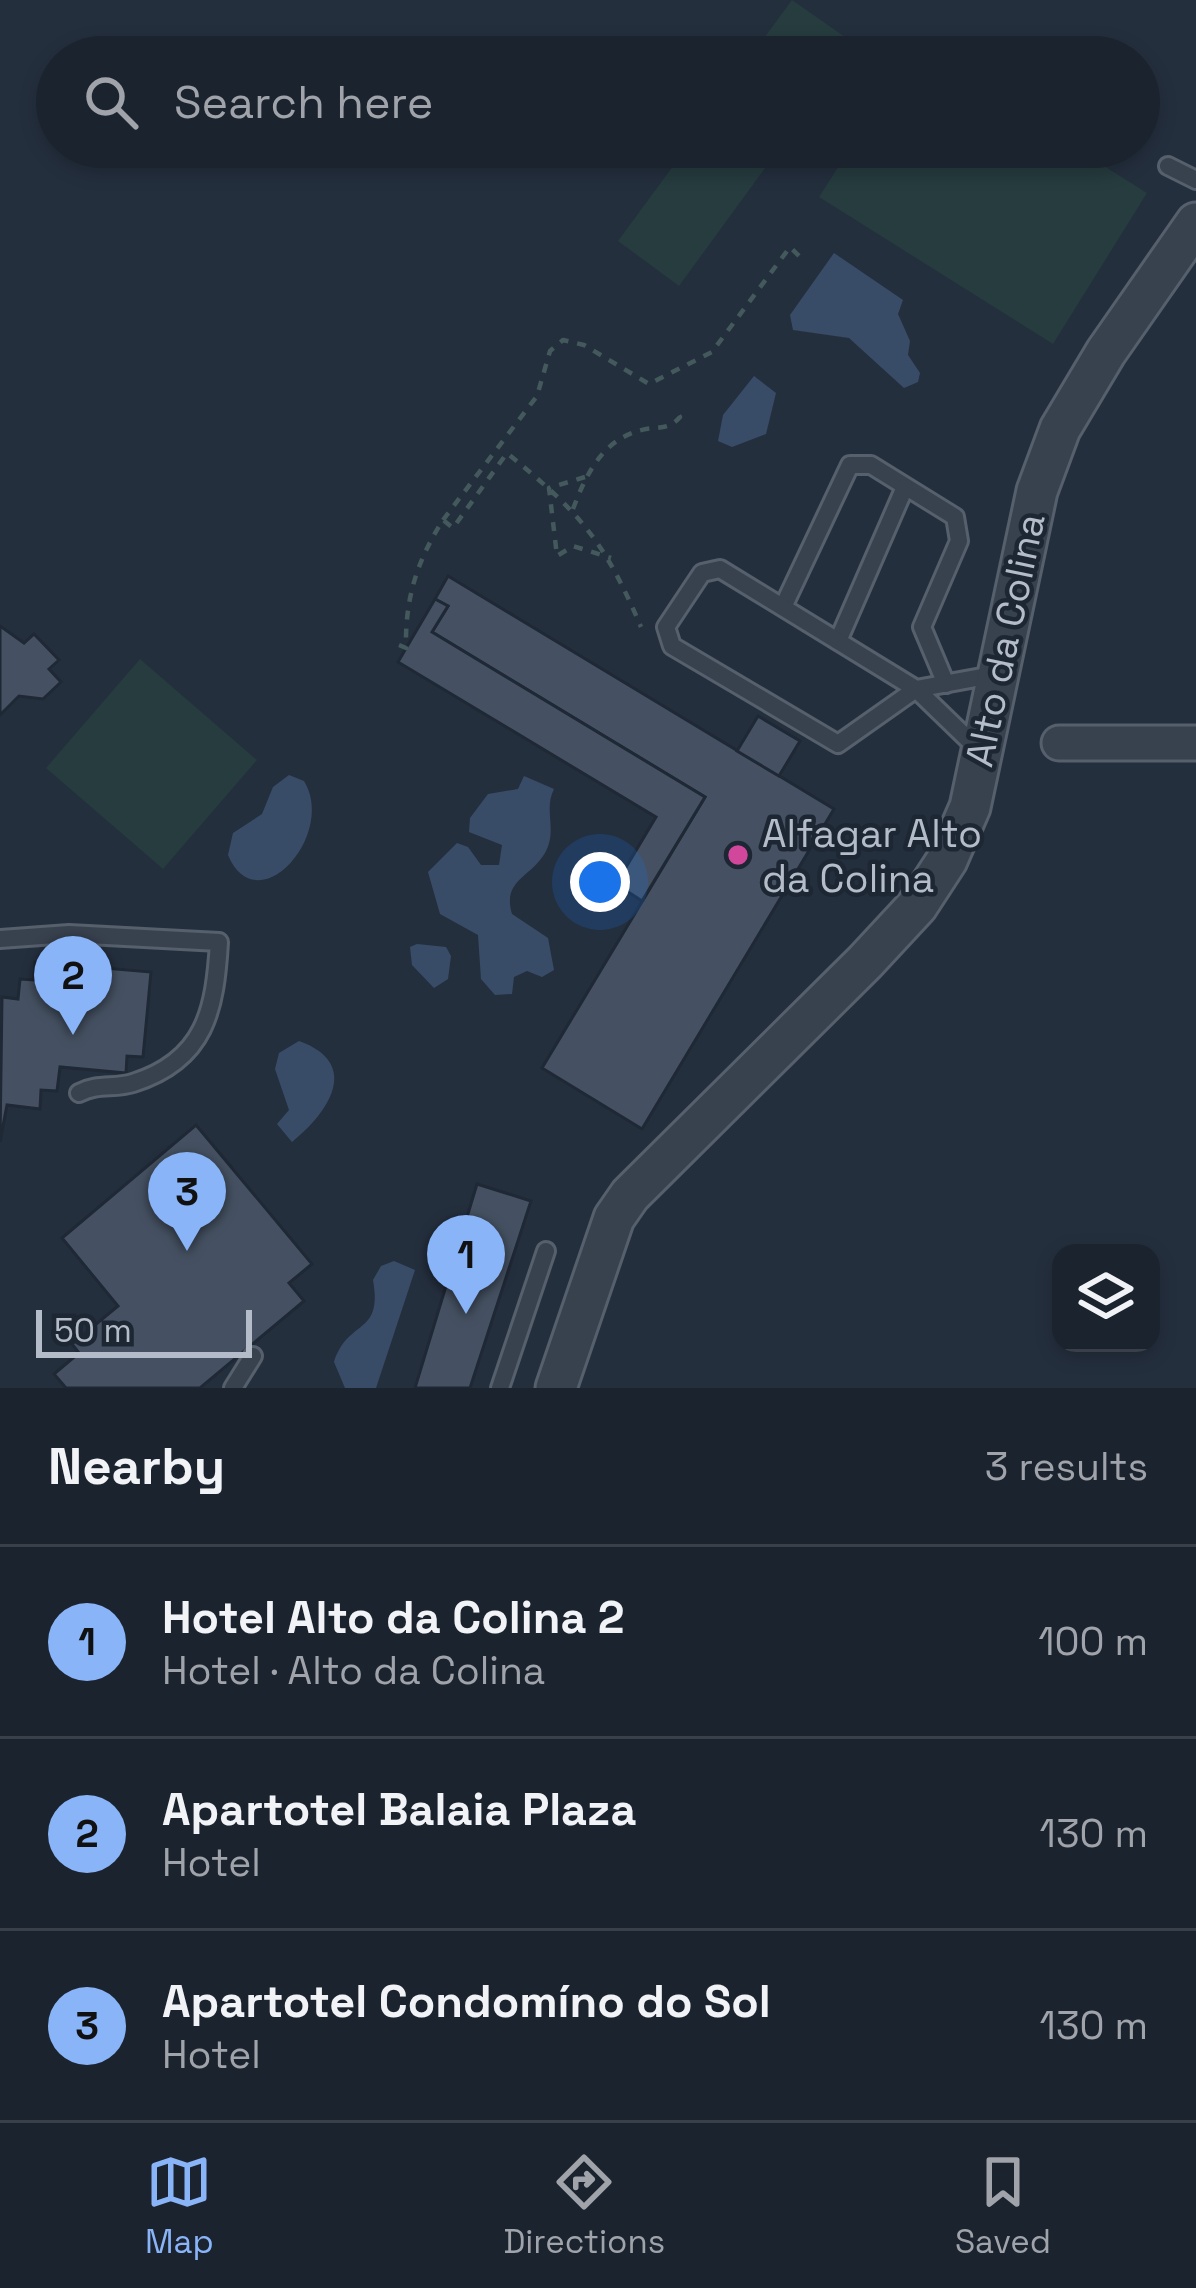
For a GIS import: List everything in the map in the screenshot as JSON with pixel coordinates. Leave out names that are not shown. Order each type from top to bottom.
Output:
[{"type":"street","name":"Alto da Colina","points":[[556,1388],[614,1218],[630,1195],[917,906],[947,860],[970,807],[1036,491],[1060,430],[1106,352],[1196,223]]},
{"type":"street","points":[[1059,743],[1196,743]]},
{"type":"lane","points":[[1168,166],[1196,180]]},
{"type":"lane","points":[[783,607],[850,465],[871,465],[955,517],[959,541],[922,627],[946,684]]},
{"type":"lane","points":[[838,641],[905,487]]},
{"type":"lane","points":[[980,751],[916,689],[720,569],[702,573],[666,627],[672,646],[838,744],[916,689],[998,674]]},
{"type":"lane","points":[[0,939],[69,934],[220,942],[215,1006],[196,1042],[155,1075],[127,1085],[97,1084],[79,1093]]},
{"type":"lane","points":[[500,1388],[546,1251]]},
{"type":"lane","points":[[233,1388],[253,1356]]},
{"type":"path","points":[[399,644],[406,648],[405,609],[422,553],[537,396],[550,351],[563,340],[584,345],[649,384],[712,352],[790,247],[799,256]]},
{"type":"path","points":[[573,510],[585,477],[619,436],[672,426],[680,417],[676,410]]},
{"type":"path","points":[[443,520],[453,528],[507,453],[573,510],[611,558],[647,643]]},
{"type":"path","points":[[549,488],[585,477]]},
{"type":"path","points":[[549,488],[557,556],[573,546],[611,558]]},
{"type":"green space","points":[[792,0],[844,36],[765,36]]},
{"type":"green space","points":[[672,168],[765,168],[679,286],[618,241]]},
{"type":"green space","points":[[838,168],[1107,168],[1147,193],[1053,344],[819,197]]},
{"type":"green space","points":[[140,659],[257,760],[163,869],[46,768]]},
{"type":"water","points":[[834,253],[903,300],[898,314],[910,341],[908,355],[920,373],[918,382],[904,388],[849,338],[793,330],[790,315]]},
{"type":"water","points":[[754,376],[776,393],[766,434],[732,447],[718,441],[723,415]]},
{"type":"water","points":[[289,775],[304,781],[311,803],[302,846],[273,876],[257,880],[241,874],[228,855],[233,833],[262,814],[273,787]]},
{"type":"water","points":[[524,776],[554,789],[550,836],[545,853],[514,886],[510,903],[512,914],[548,938],[554,970],[542,977],[527,971],[514,977],[512,994],[495,995],[481,979],[478,935],[440,914],[428,872],[457,843],[468,847],[481,865],[499,865],[502,845],[469,832],[470,818],[488,794],[518,789]]},
{"type":"water","points":[[410,947],[446,947],[451,956],[448,979],[434,988],[412,965]]},
{"type":"water","points":[[299,1041],[319,1051],[334,1076],[326,1104],[292,1142],[277,1124],[289,1110],[275,1069],[279,1053]]},
{"type":"water","points":[[394,1261],[415,1270],[376,1388],[345,1388],[334,1362],[347,1338],[369,1319],[375,1298],[373,1280],[381,1266]]},
{"type":"building","name":"Alfagar Alto da Colina","points":[[448,576],[834,809],[642,1129],[542,1068],[705,797],[432,632],[448,606],[435,599]]},
{"type":"building","points":[[435,599],[448,606],[432,632],[705,797],[642,901],[616,884],[656,817],[398,662]]},
{"type":"building","points":[[0,626],[24,643],[34,634],[59,660],[49,669],[61,682],[43,699],[19,696],[0,715]]},
{"type":"building","points":[[758,716],[800,741],[779,776],[737,751]]},
{"type":"building","points":[[35,962],[151,972],[143,1057],[127,1056],[126,1073],[60,1067],[57,1091],[41,1090],[40,1109],[7,1105],[0,1142],[2,997],[18,999],[20,979],[34,980]]},
{"type":"building","points":[[196,1125],[312,1264],[289,1283],[304,1301],[200,1388],[66,1388],[54,1374],[79,1353],[72,1344],[118,1306],[62,1238]]},
{"type":"building","points":[[477,1184],[531,1201],[470,1388],[415,1388]]},
{"type":"place","name":"Alfagar Alto da Colina","points":[[738,855]]},
{"type":"place","name":"Apartotel Balaia Plaza","points":[[73,1035]]},
{"type":"place","name":"Apartotel Condomíno do Sol","points":[[187,1251]]},
{"type":"place","name":"Hotel Alto da Colina 2","points":[[466,1314]]}]
